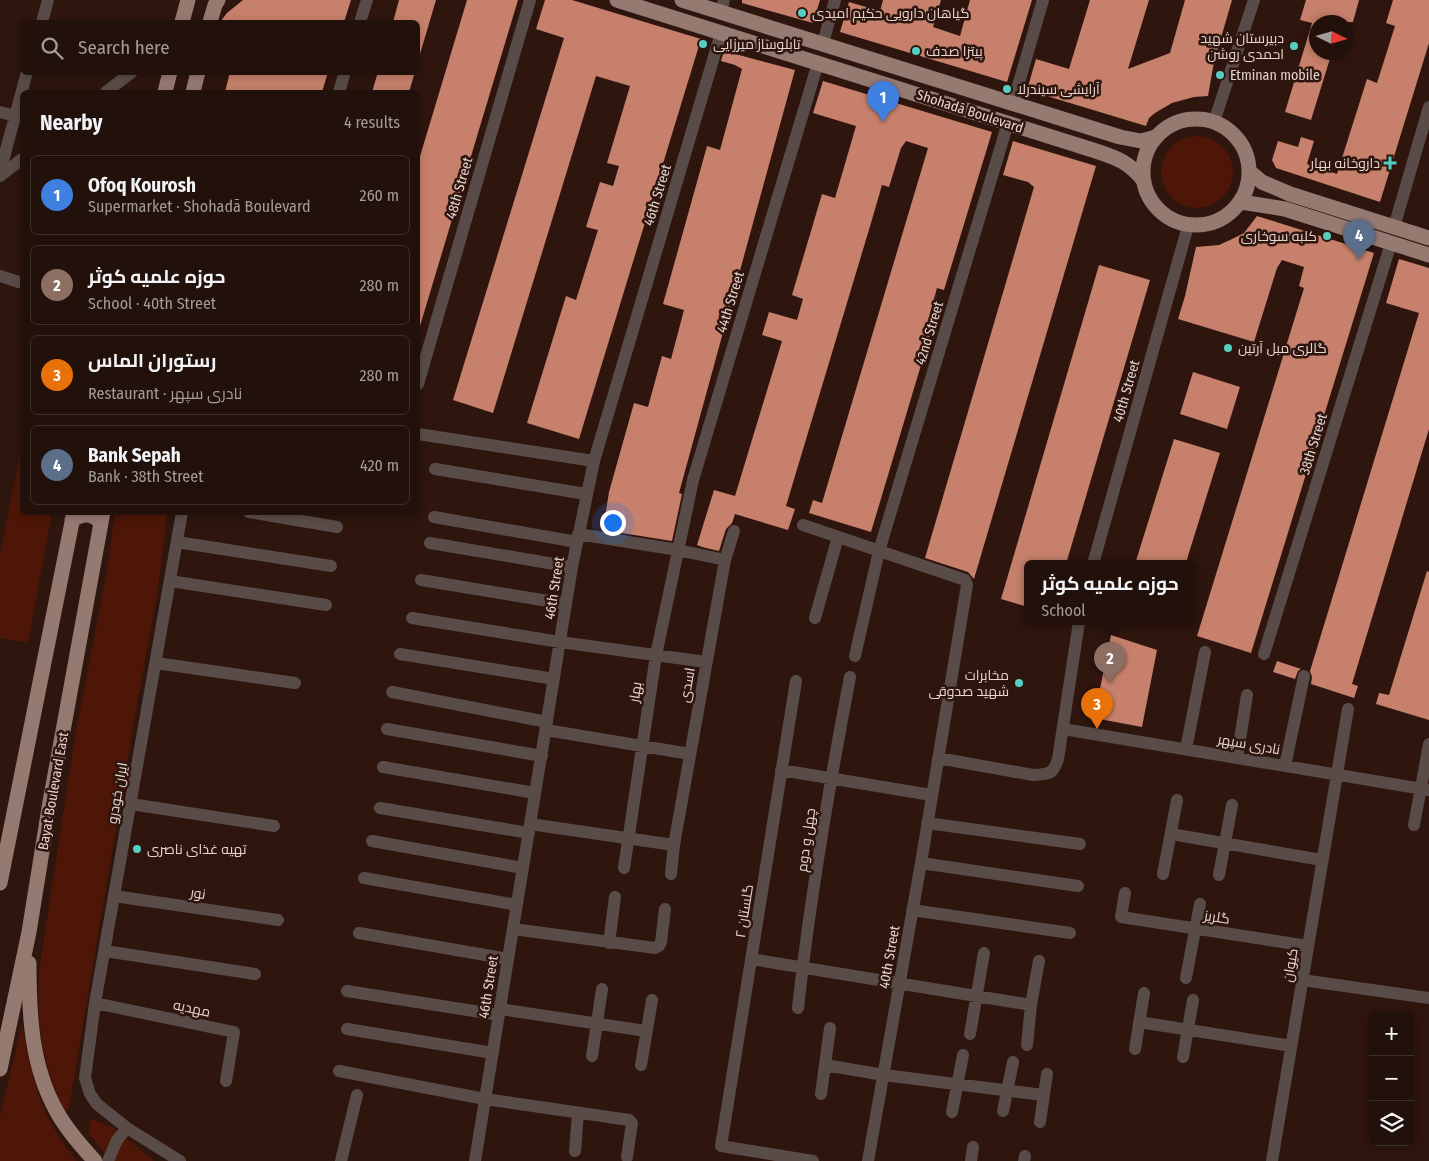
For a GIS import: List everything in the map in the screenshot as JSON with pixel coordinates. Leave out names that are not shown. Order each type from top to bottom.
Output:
[{"type":"main road","points":[[183,20],[188,0]]},
{"type":"main road","points":[[211,20],[218,0]]},
{"type":"main road","name":"Shohadā Boulevard","points":[[617,0],[1122,160],[1144,180]]},
{"type":"main road","name":"Shohadā Boulevard","points":[[682,0],[722,6],[823,43],[1120,137],[1141,141],[1156,137]]},
{"type":"main road","points":[[166,90],[169,75]]},
{"type":"main road","points":[[194,90],[197,75]]},
{"type":"main road","points":[[1197,118],[1214,122],[1229,130],[1241,143],[1248,157],[1250,172],[1248,186],[1236,209],[1222,220],[1205,225],[1188,226],[1172,220],[1158,210],[1149,196],[1144,180],[1144,164],[1148,148],[1156,137],[1169,126],[1183,120],[1197,118]]},
{"type":"main road","points":[[1250,172],[1262,182],[1290,194],[1429,238]]},
{"type":"main road","points":[[1241,202],[1285,210],[1429,255]]},
{"type":"main road","points":[[0,883],[73,516]]},
{"type":"main road","name":"Bayat Boulevard East","points":[[0,1069],[29,932],[50,802],[102,518]]},
{"type":"main road","points":[[29,932],[29,1000],[31,1029],[38,1068],[57,1113],[74,1137],[95,1161]]},
{"type":"street","points":[[43,20],[48,0]]},
{"type":"street","points":[[361,20],[367,0]]},
{"type":"street","name":"48th Street","points":[[420,377],[530,0]]},
{"type":"street","points":[[823,43],[835,0]]},
{"type":"street","points":[[1013,103],[1043,0]]},
{"type":"street","points":[[1214,122],[1254,0]]},
{"type":"street","name":"46th Street","points":[[475,1161],[572,567],[586,494],[594,461],[721,33]]},
{"type":"street","name":"44th Street","points":[[678,550],[693,480],[818,63]]},
{"type":"street","points":[[22,90],[26,75]]},
{"type":"street","points":[[109,90],[128,75]]},
{"type":"street","points":[[340,90],[344,75]]},
{"type":"street","points":[[0,172],[20,98]]},
{"type":"street","points":[[1394,228],[1429,107]]},
{"type":"street","points":[[0,112],[15,116]]},
{"type":"street","name":"42nd Street","points":[[879,551],[1008,123]]},
{"type":"street","points":[[0,176],[20,161]]},
{"type":"street","name":"40th Street","points":[[1094,560],[1188,226]]},
{"type":"street","name":"38th Street","points":[[1264,654],[1391,243]]},
{"type":"street","points":[[0,276],[20,282]]},
{"type":"street","points":[[420,434],[594,461]]},
{"type":"street","points":[[435,469],[586,494]]},
{"type":"street","name":"ایران خودرو","points":[[127,1128],[97,1104],[90,1094],[85,1078],[95,1003],[182,515]]},
{"type":"street","points":[[267,515],[337,527]]},
{"type":"street","points":[[434,518],[678,550],[725,560]]},
{"type":"street","name":"40th Street","points":[[802,525],[965,580],[967,585],[926,823],[921,863],[868,1161]]},
{"type":"street","name":"اسدی","points":[[670,874],[725,560],[734,531]]},
{"type":"street","points":[[815,618],[838,537]]},
{"type":"street","points":[[177,542],[331,566]]},
{"type":"street","points":[[430,543],[572,567]]},
{"type":"street","name":"بهار","points":[[624,868],[656,655],[678,550]]},
{"type":"street","points":[[855,656],[879,551]]},
{"type":"street","points":[[421,580],[566,604]]},
{"type":"street","points":[[170,581],[326,605]]},
{"type":"street","points":[[412,618],[560,642],[706,662]]},
{"type":"street","points":[[938,758],[1034,775],[1049,774],[1055,768],[1063,730],[1079,625]]},
{"type":"street","points":[[1186,749],[1205,652]]},
{"type":"street","points":[[400,654],[554,680]]},
{"type":"street","points":[[156,663],[295,683]]},
{"type":"street","points":[[1285,766],[1304,676]]},
{"type":"street","name":"چهل و دوم","points":[[798,1008],[830,778],[850,677]]},
{"type":"street","name":"گلستان ۲","points":[[796,681],[721,1146],[813,1161]]},
{"type":"street","points":[[392,692],[546,726],[690,754]]},
{"type":"street","points":[[1237,758],[1247,695]]},
{"type":"street","name":"کیوان","points":[[1272,1161],[1348,709]]},
{"type":"street","points":[[387,729],[542,756]]},
{"type":"street","name":"نادری سپهر","points":[[1063,730],[1424,789]]},
{"type":"street","points":[[1414,825],[1424,789],[1429,744]]},
{"type":"street","points":[[383,767],[535,793]]},
{"type":"street","points":[[781,770],[931,795]]},
{"type":"street","points":[[1163,874],[1177,800]]},
{"type":"street","points":[[131,804],[274,826]]},
{"type":"street","points":[[1219,875],[1232,805]]},
{"type":"street","points":[[380,808],[674,845]]},
{"type":"street","points":[[926,823],[1080,844]]},
{"type":"street","points":[[1171,834],[1322,860]]},
{"type":"street","points":[[372,841],[523,868]]},
{"type":"street","points":[[921,863],[1078,886]]},
{"type":"street","points":[[364,878],[517,905]]},
{"type":"street","name":"گلریز","points":[[1125,893],[1121,918],[1308,946]]},
{"type":"street","name":"نور","points":[[114,896],[278,920]]},
{"type":"street","points":[[609,943],[615,897]]},
{"type":"street","points":[[1186,978],[1200,904]]},
{"type":"street","points":[[513,929],[655,948],[662,942],[664,909]]},
{"type":"street","points":[[912,910],[1070,933]]},
{"type":"street","points":[[359,933],[508,959]]},
{"type":"street","points":[[105,950],[255,974]]},
{"type":"street","points":[[970,1034],[984,953]]},
{"type":"street","points":[[751,960],[1031,1004]]},
{"type":"street","points":[[1027,1045],[1031,1004],[1039,961]]},
{"type":"street","points":[[1302,980],[1429,998]]},
{"type":"street","points":[[592,1056],[602,989]]},
{"type":"street","points":[[347,991],[646,1031]]},
{"type":"street","points":[[1135,1049],[1144,993]]},
{"type":"street","points":[[641,1064],[652,1000]]},
{"type":"street","points":[[1183,1057],[1193,1000]]},
{"type":"street","name":"مهدیه","points":[[95,1003],[234,1032],[226,1081]]},
{"type":"street","points":[[1139,1022],[1291,1046]]},
{"type":"street","points":[[821,1094],[830,1028]]},
{"type":"street","points":[[346,1030],[493,1052]]},
{"type":"street","points":[[952,1112],[963,1055]]},
{"type":"street","points":[[1003,1111],[1013,1062]]},
{"type":"street","points":[[825,1064],[884,1075],[1043,1094]]},
{"type":"street","points":[[339,1072],[485,1099],[629,1120],[632,1123],[627,1157]]},
{"type":"street","points":[[1040,1122],[1047,1074]]},
{"type":"street","points":[[341,1161],[356,1095]]},
{"type":"street","points":[[575,1152],[578,1113]]},
{"type":"street","points":[[108,1161],[117,1140],[127,1128],[180,1161]]},
{"type":"street","points":[[971,1161],[973,1147]]},
{"type":"shaded area","points":[[1190,136],[1204,136],[1223,146],[1233,165],[1233,179],[1223,198],[1204,208],[1190,208],[1171,198],[1161,179],[1161,165],[1171,146]]},
{"type":"shaded area","points":[[20,453],[20,515],[52,515],[28,643],[0,638],[0,555]]},
{"type":"shaded area","points":[[115,515],[167,515],[158,589],[69,1108],[65,1112],[51,1077],[42,1043],[38,990],[39,971],[75,736],[107,571]]},
{"type":"shaded area","points":[[22,1024],[29,1062],[39,1097],[55,1129],[77,1161],[0,1161],[0,1116]]},
{"type":"shaded area","points":[[90,1118],[114,1128],[154,1161],[112,1161],[89,1134]]},
{"type":"building","points":[[243,0],[351,0],[345,20],[222,20]]},
{"type":"building","points":[[399,0],[436,0],[420,54],[420,20],[394,20]]},
{"type":"building","points":[[467,0],[518,0],[420,326],[420,156]]},
{"type":"building","points":[[545,0],[572,0],[701,39],[579,439],[527,423],[566,296],[576,300],[598,230],[586,227],[600,182],[613,186],[619,166],[607,163],[630,86],[596,76],[493,413],[453,400],[564,38],[536,29]]},
{"type":"building","points":[[742,0],[820,0],[813,23],[742,3]]},
{"type":"building","points":[[883,0],[941,0],[933,27],[960,36],[970,0],[1032,0],[1007,82],[840,32],[849,2],[880,11]]},
{"type":"building","points":[[1090,0],[1149,0],[1128,69],[1170,53],[1185,0],[1232,0],[1214,62],[1208,96],[1194,97],[1172,103],[1149,118],[1146,126],[1027,90],[1036,59],[1069,69]]},
{"type":"building","points":[[1306,0],[1359,0],[1354,18],[1354,15],[1309,15],[1309,22],[1300,20]]},
{"type":"building","points":[[1393,0],[1429,0],[1429,43],[1380,202],[1276,168],[1272,160],[1278,141],[1298,147],[1301,137],[1314,141],[1307,164],[1337,174],[1367,79],[1377,83],[1395,26],[1386,23]]},
{"type":"building","points":[[1309,33],[1309,60],[1330,60],[1311,120],[1285,112]]},
{"type":"building","points":[[724,51],[795,70],[679,493],[682,494],[672,541],[603,530],[609,492],[634,403],[648,407],[662,356],[671,359],[684,310],[663,304],[707,146],[720,150],[742,69],[721,61]]},
{"type":"building","points":[[229,75],[327,75],[323,90],[226,90]]},
{"type":"building","points":[[377,75],[414,75],[410,90],[373,90]]},
{"type":"building","points":[[823,81],[992,132],[944,290],[937,288],[930,313],[936,315],[871,532],[809,513],[813,500],[822,503],[928,148],[906,141],[901,148],[889,187],[882,185],[786,506],[795,509],[788,530],[735,514],[732,523],[726,529],[719,551],[702,547],[697,545],[714,490],[735,496],[782,341],[762,335],[769,312],[797,320],[803,299],[792,295],[822,194],[835,198],[856,126],[813,113]]},
{"type":"building","points":[[1013,141],[1096,166],[974,579],[968,572],[925,558],[1034,187],[1028,182],[1003,175]]},
{"type":"building","points":[[1257,216],[1374,253],[1251,653],[1197,636],[1304,288],[1299,286],[1304,267],[1282,260],[1277,268],[1254,342],[1178,319],[1196,247],[1219,245],[1244,233]]},
{"type":"building","points":[[1399,259],[1429,268],[1429,429],[1352,684],[1358,686],[1354,698],[1311,684],[1312,677],[1310,671],[1419,313],[1386,303]]},
{"type":"building","points":[[1099,265],[1150,280],[1067,560],[1024,560],[1024,606],[1001,599]]},
{"type":"building","points":[[1193,372],[1240,387],[1227,429],[1180,414]]},
{"type":"building","points":[[1174,439],[1220,453],[1187,560],[1136,560]]},
{"type":"building","points":[[1427,571],[1429,572],[1429,720],[1376,704],[1379,693],[1389,695]]},
{"type":"building","points":[[1111,635],[1157,650],[1142,727],[1094,718]]},
{"type":"building","points":[[1277,661],[1301,669],[1298,671],[1295,679],[1273,672]]},
{"type":"place","name":"گیاهان دارویی حکیم امیدی","points":[[802,13]]},
{"type":"place","name":"تابلوساز میرزایی","points":[[703,44]]},
{"type":"place","name":"دبیرستان شهید احمدی روشن","points":[[1294,46]]},
{"type":"place","name":"پیتزا صدف","points":[[916,51]]},
{"type":"place","name":"Etminan mobile","points":[[1220,75]]},
{"type":"place","name":"آرایشی سیندرلا","points":[[1007,89]]},
{"type":"place","name":"Ofoq Kourosh","points":[[883,122]]},
{"type":"place","name":"داروخانه بهار","points":[[1390,163]]},
{"type":"place","name":"کلبه سوخاری","points":[[1327,236]]},
{"type":"place","name":"Bank Sepah","points":[[1359,260]]},
{"type":"place","name":"گالری مبل آرتین","points":[[1228,348]]},
{"type":"place","name":"مخابرات شهید صدوقی","points":[[1019,683]]},
{"type":"place","name":"حوزه علمیه کوثر","points":[[1110,683]]},
{"type":"place","name":"رستوران الماس","points":[[1097,729]]},
{"type":"place","name":"تهیه غذای ناصری","points":[[137,849]]}]
